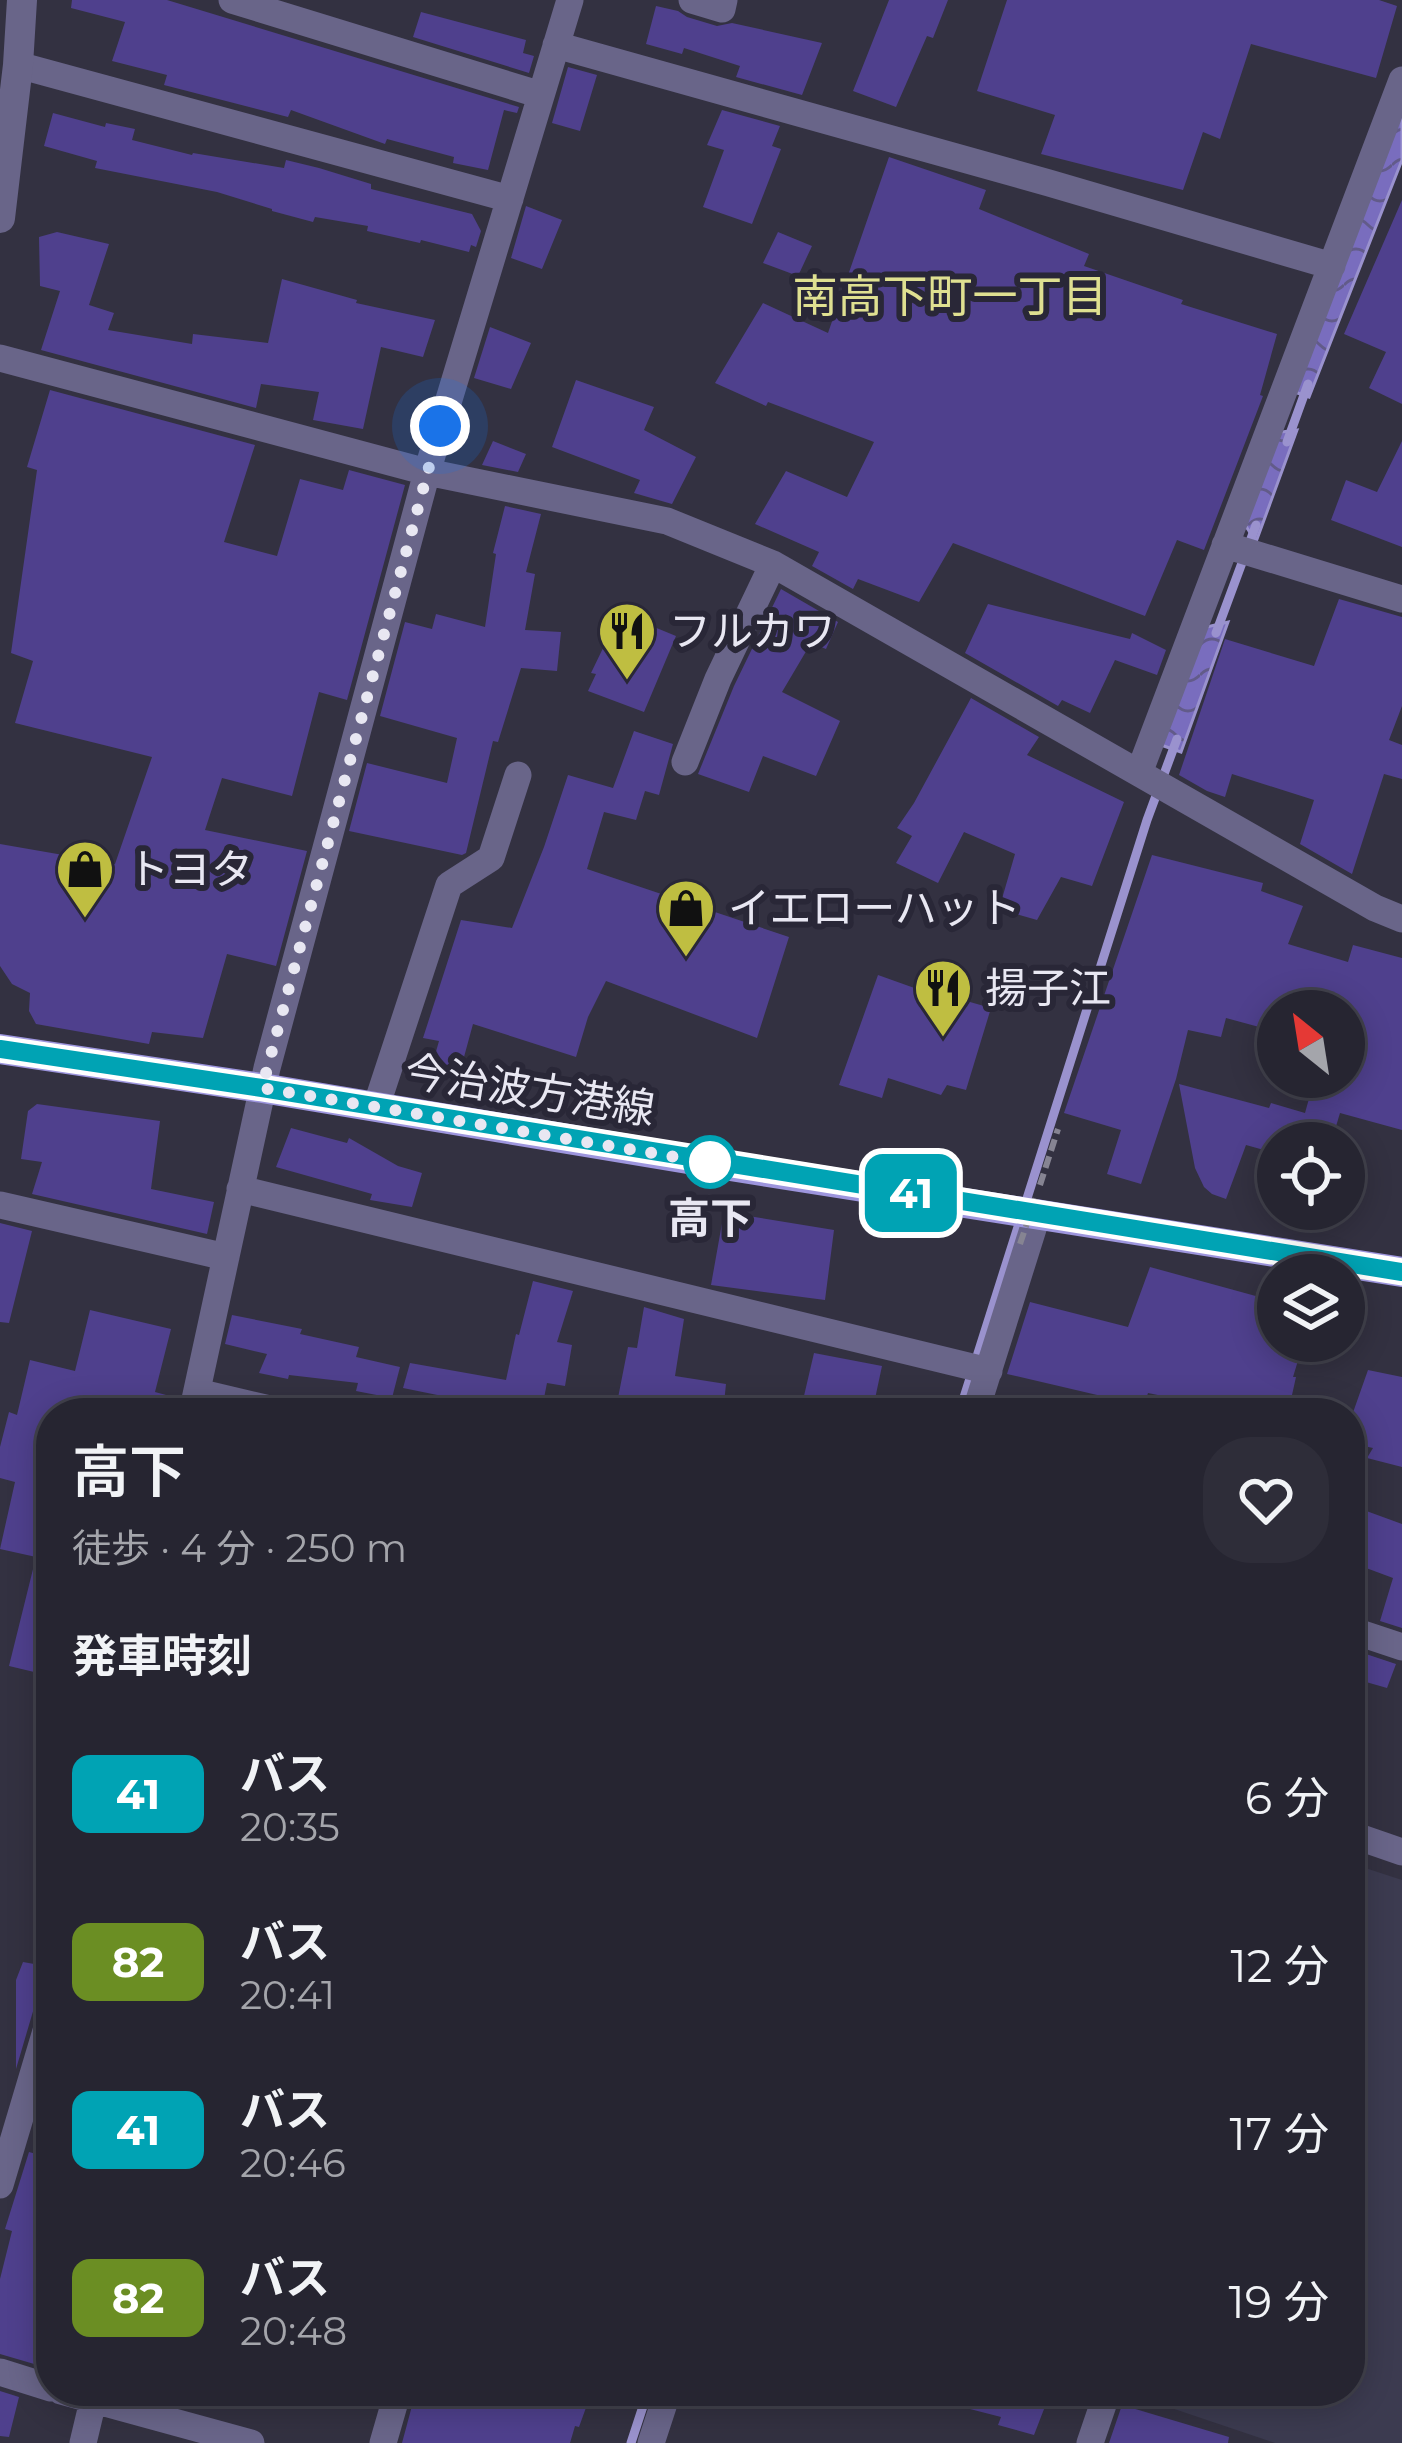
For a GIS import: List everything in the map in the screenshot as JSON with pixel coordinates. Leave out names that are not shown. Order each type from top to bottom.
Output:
[{"type":"main road","name":"今治波方港線","points":[[0,1049],[1402,1272]]},
{"type":"street","points":[[0,218],[22,0]]},
{"type":"street","points":[[232,0],[542,95]]},
{"type":"street","points":[[196,1398],[262,1088],[427,472],[570,0]]},
{"type":"street","points":[[692,0],[722,9],[724,0]]},
{"type":"street","points":[[556,45],[1331,266]]},
{"type":"street","points":[[18,65],[509,200]]},
{"type":"street","points":[[1139,772],[1402,80]]},
{"type":"street","points":[[0,358],[427,472],[667,521],[773,564],[1375,908],[1402,919]]},
{"type":"street","points":[[1226,545],[1402,599]]},
{"type":"street","points":[[685,762],[773,564]]},
{"type":"street","points":[[376,1107],[449,885],[491,858],[518,775]]},
{"type":"street","points":[[240,1189],[988,1371]]},
{"type":"street","points":[[0,1205],[226,1256]]},
{"type":"street","points":[[980,1398],[1038,1213]]},
{"type":"street","points":[[1365,1635],[1402,1647]]},
{"type":"street","points":[[1365,1839],[1402,1852]]},
{"type":"street","points":[[0,2185],[36,2080]]},
{"type":"street","points":[[0,2372],[36,2383]]},
{"type":"street","points":[[83,2443],[92,2406]]},
{"type":"street","points":[[111,2406],[232,2440]]},
{"type":"street","points":[[383,2443],[394,2406]]},
{"type":"street","points":[[651,2443],[663,2406]]},
{"type":"street","points":[[1090,2443],[1103,2406]]},
{"type":"path","points":[[1020,1244],[1058,1129]]},
{"type":"shaded area","points":[[1365,1868],[1402,1880],[1402,2443],[1275,2443],[1165,2406],[1365,2406]]},
{"type":"water","points":[[1402,100],[1402,160],[1309,397],[1289,390]]},
{"type":"water","points":[[1297,430],[1256,542],[1242,520],[1273,433]]},
{"type":"water","points":[[1228,622],[1181,752],[1161,745],[1202,628]]},
{"type":"building","points":[[72,0],[167,0],[519,107],[517,113],[504,110],[488,170],[453,163],[454,157],[387,139],[385,144],[291,110],[288,117],[164,85],[167,75],[112,61],[125,22],[71,8]]},
{"type":"building","points":[[889,0],[948,0],[896,107],[853,91]]},
{"type":"building","points":[[1007,0],[1379,0],[1397,6],[1376,78],[1251,44],[1220,139],[1203,132],[1183,190],[1041,154],[1055,115],[977,91]]},
{"type":"building","points":[[656,6],[717,26],[732,23],[822,43],[802,95],[736,77],[740,66],[684,48],[682,54],[646,44]]},
{"type":"building","points":[[421,12],[526,40],[523,53],[534,56],[529,73],[413,37]]},
{"type":"building","points":[[568,67],[597,75],[580,131],[552,123]]},
{"type":"building","points":[[722,110],[780,126],[772,146],[781,149],[752,224],[703,207],[724,150],[707,145]]},
{"type":"building","points":[[53,113],[105,127],[106,123],[135,129],[132,140],[192,155],[284,168],[286,160],[319,168],[371,184],[371,189],[472,214],[481,231],[469,252],[367,231],[368,226],[315,217],[313,222],[217,192],[95,168],[97,161],[44,146]]},
{"type":"building","points":[[889,157],[986,190],[979,209],[1089,254],[1084,266],[1183,300],[1181,304],[1277,334],[1263,396],[1204,550],[1177,540],[1145,616],[953,543],[919,602],[858,579],[853,589],[812,566],[819,552],[755,524],[786,471],[847,497],[874,442],[768,402],[766,406],[715,383],[763,303],[828,333]]},
{"type":"building","points":[[1402,200],[1402,404],[1369,388],[1386,352],[1344,334]]},
{"type":"building","points":[[526,206],[562,220],[542,269],[511,258]]},
{"type":"building","points":[[57,232],[109,244],[89,305],[114,313],[108,330],[192,344],[193,334],[268,343],[282,279],[356,303],[435,320],[423,357],[381,347],[363,429],[313,420],[319,392],[261,384],[256,408],[41,350],[60,291],[40,286],[39,237]]},
{"type":"building","points":[[778,232],[812,246],[798,276],[763,263]]},
{"type":"building","points":[[490,327],[531,343],[511,389],[474,378]]},
{"type":"building","points":[[576,380],[654,407],[644,430],[696,457],[672,504],[634,493],[640,480],[552,447]]},
{"type":"building","points":[[50,390],[255,445],[224,542],[277,556],[300,479],[343,490],[349,470],[405,485],[347,700],[319,692],[292,796],[222,778],[205,830],[307,851],[276,966],[227,954],[203,1038],[152,1032],[149,1044],[36,1024],[29,1011],[30,993],[12,984],[0,966],[0,844],[115,864],[152,757],[15,723],[33,661],[11,653],[37,470],[27,467]]},
{"type":"building","points":[[493,441],[526,454],[518,472],[482,465]]},
{"type":"building","points":[[1402,441],[1402,547],[1331,520],[1346,480],[1377,492]]},
{"type":"building","points":[[505,506],[541,514],[526,572],[535,574],[525,630],[561,632],[557,671],[521,668],[498,742],[493,741],[466,853],[349,831],[367,763],[447,783],[457,738],[380,716],[405,622],[432,629],[436,614],[485,627],[493,553]]},
{"type":"building","points":[[781,589],[838,622],[826,649],[811,643],[782,692],[840,721],[816,776],[763,756],[749,792],[698,774]]},
{"type":"building","points":[[1339,599],[1402,617],[1402,706],[1389,740],[1402,745],[1402,779],[1384,774],[1352,874],[1300,844],[1314,800],[1232,774],[1225,797],[1179,775],[1225,639],[1314,666]]},
{"type":"building","points":[[988,604],[1130,639],[1132,633],[1166,650],[1157,675],[1115,660],[1090,713],[1062,700],[1058,706],[965,653]]},
{"type":"building","points":[[620,613],[676,636],[644,712],[588,691],[596,674],[591,673]]},
{"type":"building","points":[[971,698],[1039,737],[1027,755],[1124,802],[1092,886],[1061,877],[1037,920],[999,909],[1015,854],[964,832],[938,883],[896,863],[912,836],[897,828]]},
{"type":"building","points":[[634,731],[673,744],[659,795],[645,791],[636,820],[604,812],[587,869],[789,937],[757,1038],[606,981],[576,1057],[473,1024],[461,1068],[433,1062],[439,1041],[423,1038],[461,920],[512,928],[568,775],[613,788]]},
{"type":"building","points":[[1152,855],[1263,883],[1261,891],[1303,906],[1288,944],[1348,962],[1353,945],[1402,958],[1402,1130],[1340,1113],[1337,1122],[1257,1122],[1257,1148],[1246,1145],[1226,1199],[1204,1187],[1195,1168],[1179,1084],[1305,1113],[1309,1098],[1365,1098],[1365,990],[1257,990],[1257,1026],[1226,1018],[1221,1037],[1188,1030],[1141,1184],[1107,1174],[1121,1130],[1064,1113]]},
{"type":"building","points":[[878,975],[991,1008],[966,1090],[947,1085],[941,1095],[888,1078],[882,1098],[839,1085]]},
{"type":"building","points":[[37,1104],[160,1121],[151,1189],[214,1202],[207,1234],[32,1194],[42,1162],[21,1159],[28,1111]]},
{"type":"building","points":[[291,1128],[347,1143],[349,1138],[398,1166],[422,1173],[412,1207],[370,1200],[372,1194],[276,1167]]},
{"type":"building","points":[[724,1212],[834,1230],[825,1300],[711,1285]]},
{"type":"building","points":[[0,1223],[32,1231],[9,1323],[0,1322]]},
{"type":"building","points":[[1150,1267],[1257,1296],[1257,1362],[1298,1362],[1291,1398],[1172,1398],[1148,1393],[1146,1398],[1110,1398],[1007,1374],[1030,1302],[1128,1327]]},
{"type":"building","points":[[533,1281],[573,1291],[557,1342],[572,1345],[565,1386],[547,1383],[544,1398],[452,1398],[403,1388],[410,1363],[506,1380]]},
{"type":"building","points":[[644,1307],[684,1319],[675,1376],[726,1384],[725,1398],[618,1398],[628,1347],[637,1348]]},
{"type":"building","points":[[90,1310],[171,1329],[155,1392],[177,1398],[36,1398],[36,1557],[0,1549],[15,1482],[0,1478],[0,1447],[9,1412],[17,1415],[30,1360],[75,1371]]},
{"type":"building","points":[[232,1315],[302,1329],[300,1334],[359,1347],[356,1357],[400,1367],[392,1398],[356,1391],[358,1383],[259,1373],[267,1354],[225,1344]]},
{"type":"building","points":[[814,1353],[882,1366],[875,1398],[804,1398]]},
{"type":"building","points":[[1368,1370],[1402,1377],[1402,1467],[1367,1458],[1373,1448],[1365,1446],[1365,1398],[1358,1398]]},
{"type":"building","points":[[1365,1510],[1402,1524],[1402,1628],[1380,1621],[1393,1578],[1365,1568]]},
{"type":"building","points":[[36,1557],[36,1672],[9,1666]]},
{"type":"building","points":[[1365,1654],[1396,1664],[1387,1688],[1365,1682]]},
{"type":"building","points":[[23,1962],[36,1964],[36,2005],[16,2069],[16,1980]]},
{"type":"building","points":[[29,2152],[36,2154],[36,2365],[0,2354],[0,2279],[12,2231],[5,2229]]},
{"type":"building","points":[[0,2391],[19,2397],[9,2437],[0,2436]]},
{"type":"building","points":[[412,2406],[587,2406],[570,2443],[402,2443]]},
{"type":"building","points":[[958,2406],[1045,2406],[1034,2435],[998,2425],[1001,2417]]},
{"type":"building","points":[[1122,2406],[1229,2437],[1228,2443],[1109,2443]]},
{"type":"waterway","points":[[1287,442],[1308,384]]},
{"type":"waterway","points":[[1216,633],[1256,525]]},
{"type":"waterway","points":[[964,1398],[1147,820],[1177,739]]},
{"type":"waterway","points":[[631,2443],[643,2406]]},
{"type":"bus line","name":"41","points":[[0,1049],[1402,1272]]},
{"type":"place","name":"フルカワ","points":[[627,682]]},
{"type":"place","name":"トヨタ","points":[[85,920]]},
{"type":"place","name":"イエローハット","points":[[686,959]]},
{"type":"place","name":"揚子江","points":[[943,1039]]},
{"type":"place","name":"高下","points":[[710,1162]]},
{"type":"district","name":"南高下町一丁目","points":[[950,295]]},
{"type":"route","points":[[440,426],[262,1088],[718,1164],[710,1162]]}]
